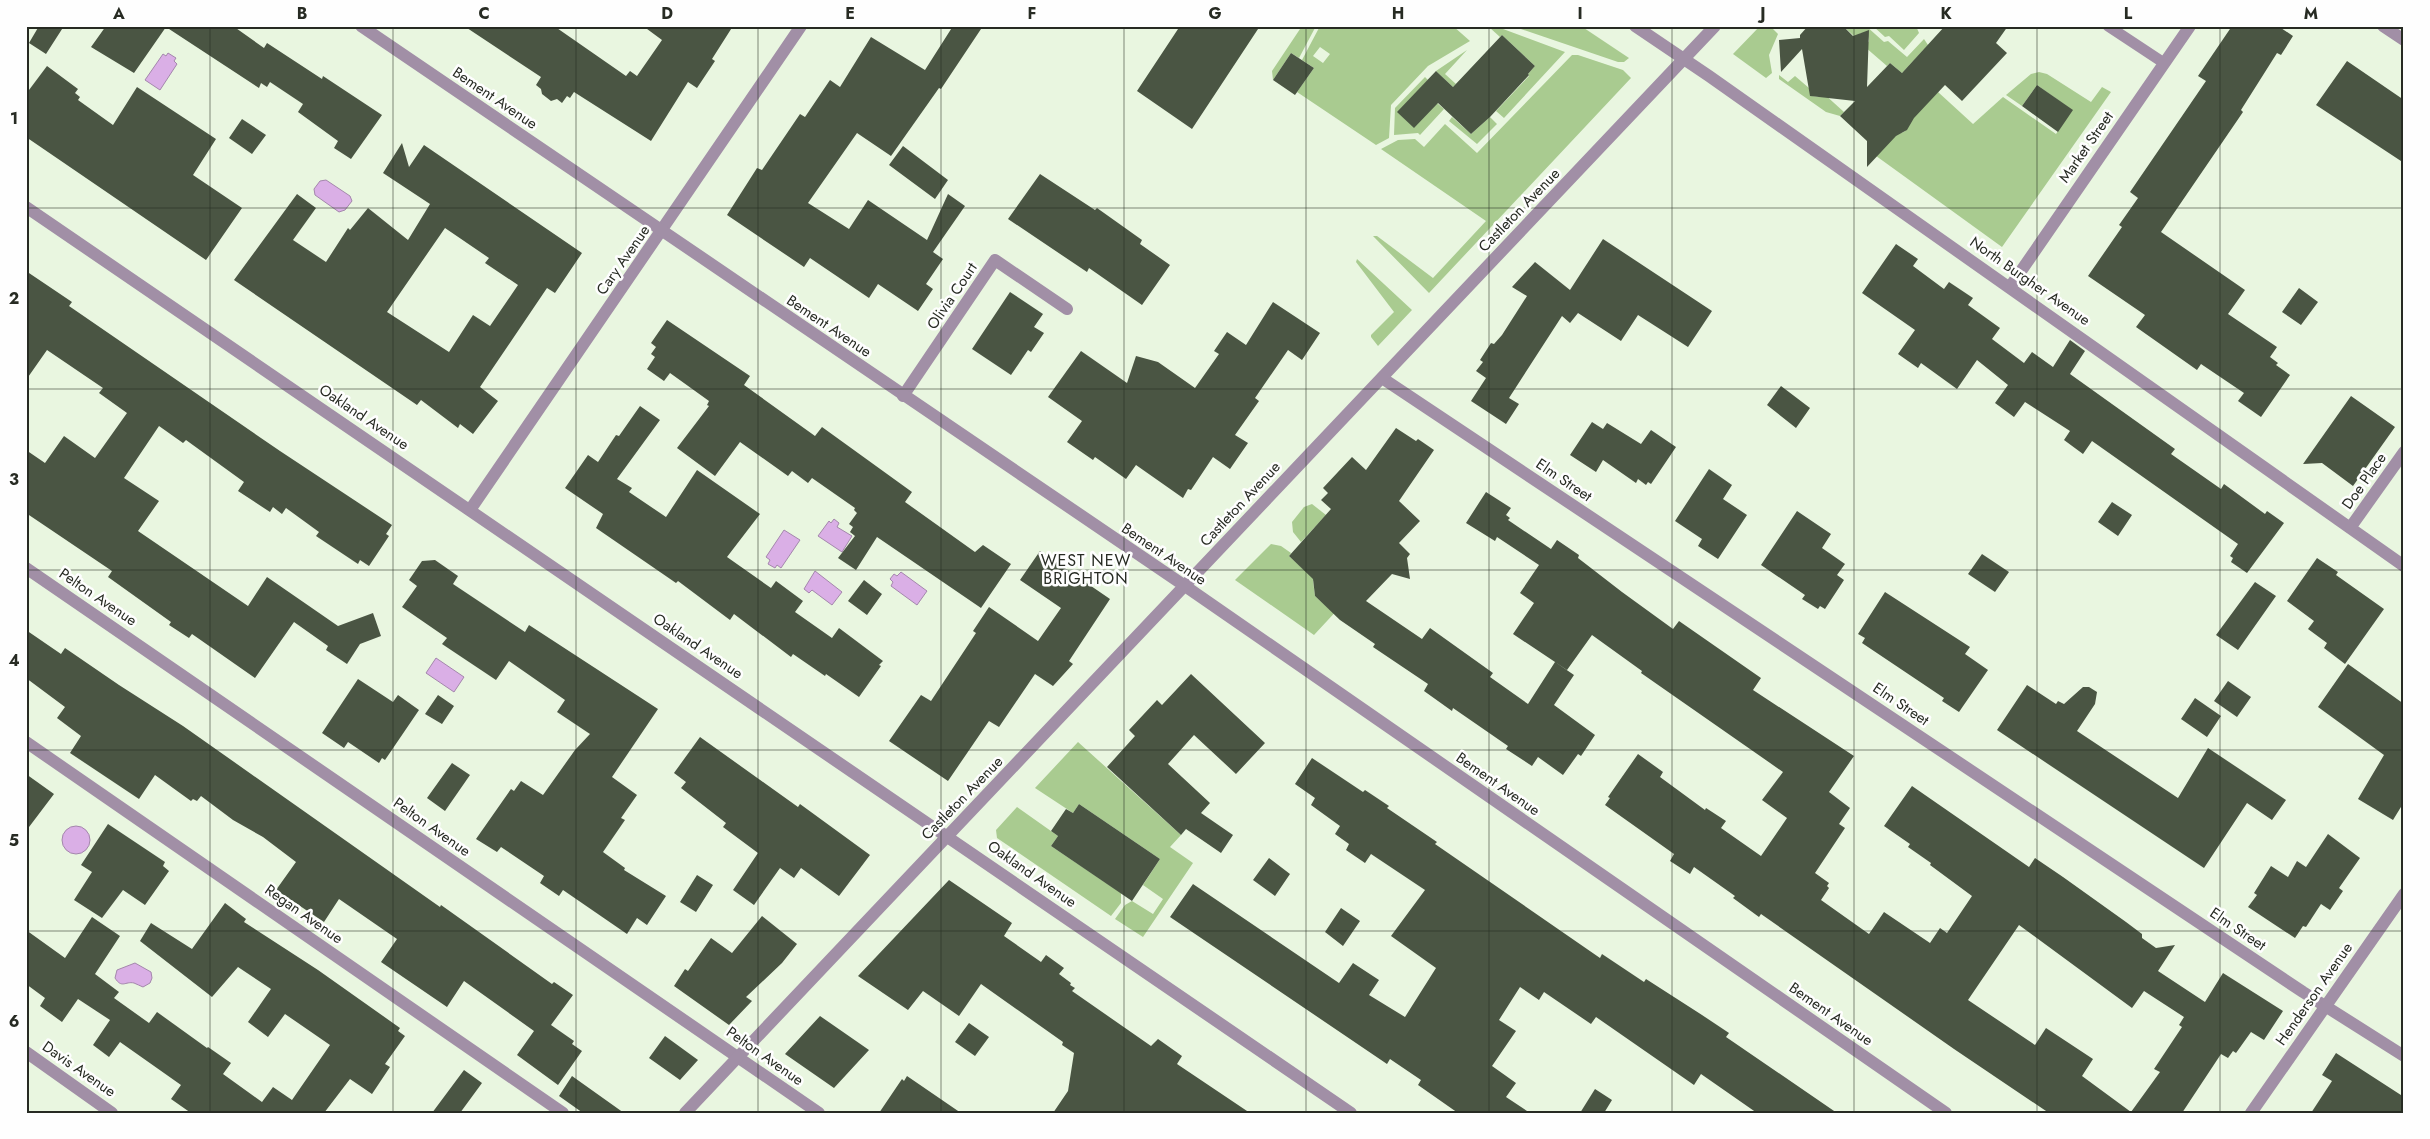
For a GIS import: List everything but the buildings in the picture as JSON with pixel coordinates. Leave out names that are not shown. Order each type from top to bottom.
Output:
[{"type":"street","name":"Bement Avenue","points":[[361,26],[1185,586],[1946,1113]]},
{"type":"street","name":"Cary Avenue","points":[[470,510],[662,232],[801,26]]},
{"type":"street","name":"North Burgher Avenue","points":[[1635,26],[2010,287],[2404,566]]},
{"type":"street","name":"Castleton Avenue","points":[[685,1113],[1715,26]]},
{"type":"street","name":"Market Street","points":[[2010,287],[2190,26]]},
{"type":"street","points":[[2383,26],[2404,40]]},
{"type":"street","name":"Oakland Avenue","points":[[26,207],[1351,1113]]},
{"type":"street","name":"Olivia Court","points":[[903,396],[995,260],[1067,309]]},
{"type":"street","name":"Elm Street","points":[[1382,378],[2404,1056]]},
{"type":"street","name":"Doe Place","points":[[2350,528],[2404,452]]},
{"type":"street","name":"Pelton Avenue","points":[[26,568],[818,1113]]},
{"type":"street","name":"Regan Avenue","points":[[26,742],[563,1113]]},
{"type":"street","name":"Henderson Avenue","points":[[2251,1113],[2404,894]]},
{"type":"street","name":"Davis Avenue","points":[[26,1052],[112,1113]]},
{"type":"lane","points":[[2108,26],[2164,63]]},
{"type":"green space","points":[[1302,26],[1316,26],[1299,58],[1291,53],[1273,80],[1272,71]]},
{"type":"green space","points":[[1320,26],[1453,26],[1470,41],[1428,66],[1391,105],[1389,138],[1376,145],[1297,92],[1314,68],[1302,60]],"holes":[[[1320,47],[1330,54],[1323,63],[1313,56]]]},
{"type":"green space","points":[[1495,26],[1565,52],[1504,118],[1496,111],[1529,76],[1528,74],[1535,66],[1502,35],[1500,37],[1489,27]]},
{"type":"green space","points":[[1512,26],[1581,26],[1629,58],[1624,62],[1618,62]]},
{"type":"green space","points":[[1760,26],[1770,26],[1778,34],[1769,55],[1772,73],[1766,78],[1733,54]]},
{"type":"green space","points":[[1843,26],[1866,26],[1884,42],[1888,41],[1907,57],[1924,39],[1928,45],[1902,73],[1890,63],[1887,66],[1865,47],[1869,41],[1868,36],[1861,33],[1855,37]]},
{"type":"green space","points":[[1873,26],[1916,26],[1919,33],[1904,50],[1889,36],[1885,37]]},
{"type":"green space","points":[[1467,50],[1445,74],[1456,84],[1453,87],[1436,71]]},
{"type":"green space","points":[[1572,55],[1578,55],[1623,70],[1631,78],[1429,293],[1373,236],[1377,236],[1433,278],[1486,221],[1381,149],[1398,140],[1415,139],[1424,147],[1445,124],[1477,153]]},
{"type":"green space","points":[[2039,72],[2047,74],[2091,102],[2102,87],[2111,92],[2002,247],[1872,153],[1891,134],[1907,130],[1916,113],[1938,92],[1973,124],[2003,97],[2056,134],[2072,110],[2037,85],[2022,106],[2006,95],[2031,74]]},
{"type":"green space","points":[[1779,75],[1788,82],[1795,76],[1809,88],[1812,96],[1818,97],[1823,93],[1844,112],[1840,116],[1826,112],[1779,79]]},
{"type":"green space","points":[[1425,77],[1428,80],[1398,112],[1437,103],[1444,109],[1420,135],[1418,133],[1394,135],[1395,108]]},
{"type":"green space","points":[[1452,117],[1471,134],[1490,117],[1497,124],[1477,144],[1449,121]]},
{"type":"green space","points":[[1357,259],[1412,310],[1378,346],[1371,335],[1394,312],[1356,262]]},
{"type":"green space","points":[[1312,504],[1326,515],[1301,542],[1293,532],[1292,522],[1304,507]]},
{"type":"green space","points":[[1271,544],[1281,546],[1291,553],[1289,556],[1303,569],[1326,567],[1313,581],[1315,596],[1329,609],[1340,607],[1314,635],[1235,580]]},
{"type":"green space","points":[[1078,742],[1181,835],[1170,847],[1193,863],[1143,937],[1115,919],[1125,905],[1132,901],[1153,914],[1163,899],[1143,885],[1160,859],[1079,804],[1073,813],[1035,788]]},
{"type":"green space","points":[[1017,807],[1058,836],[1051,846],[1121,893],[1121,903],[1111,916],[997,838],[996,830]]},
{"type":"shaded area","points":[[168,53],[176,58],[174,61],[177,64],[160,90],[145,80],[163,54],[166,56]]},
{"type":"shaded area","points":[[326,180],[350,196],[352,201],[345,210],[339,212],[315,195],[314,189],[320,181]]},
{"type":"shaded area","points":[[834,519],[839,523],[837,527],[852,536],[842,552],[818,536],[829,521],[831,523]]},
{"type":"shaded area","points":[[784,530],[800,540],[781,568],[777,565],[775,568],[768,564],[770,560],[766,557]]},
{"type":"shaded area","points":[[815,571],[842,592],[832,605],[812,590],[809,593],[804,589]]},
{"type":"shaded area","points":[[901,572],[927,591],[917,605],[891,586],[893,582],[890,579],[894,574],[897,576]]},
{"type":"shaded area","points":[[436,658],[464,677],[454,692],[426,673]]},
{"type":"shaded area","points":[[76,826],[86,830],[90,840],[86,850],[76,854],[66,850],[62,840],[66,830]]},
{"type":"shaded area","points":[[135,963],[151,972],[152,978],[150,983],[143,987],[134,983],[122,984],[117,981],[115,978],[117,970]]},
{"type":"district","name":"WEST NEW BRIGHTON","points":[[1086,569]]}]
